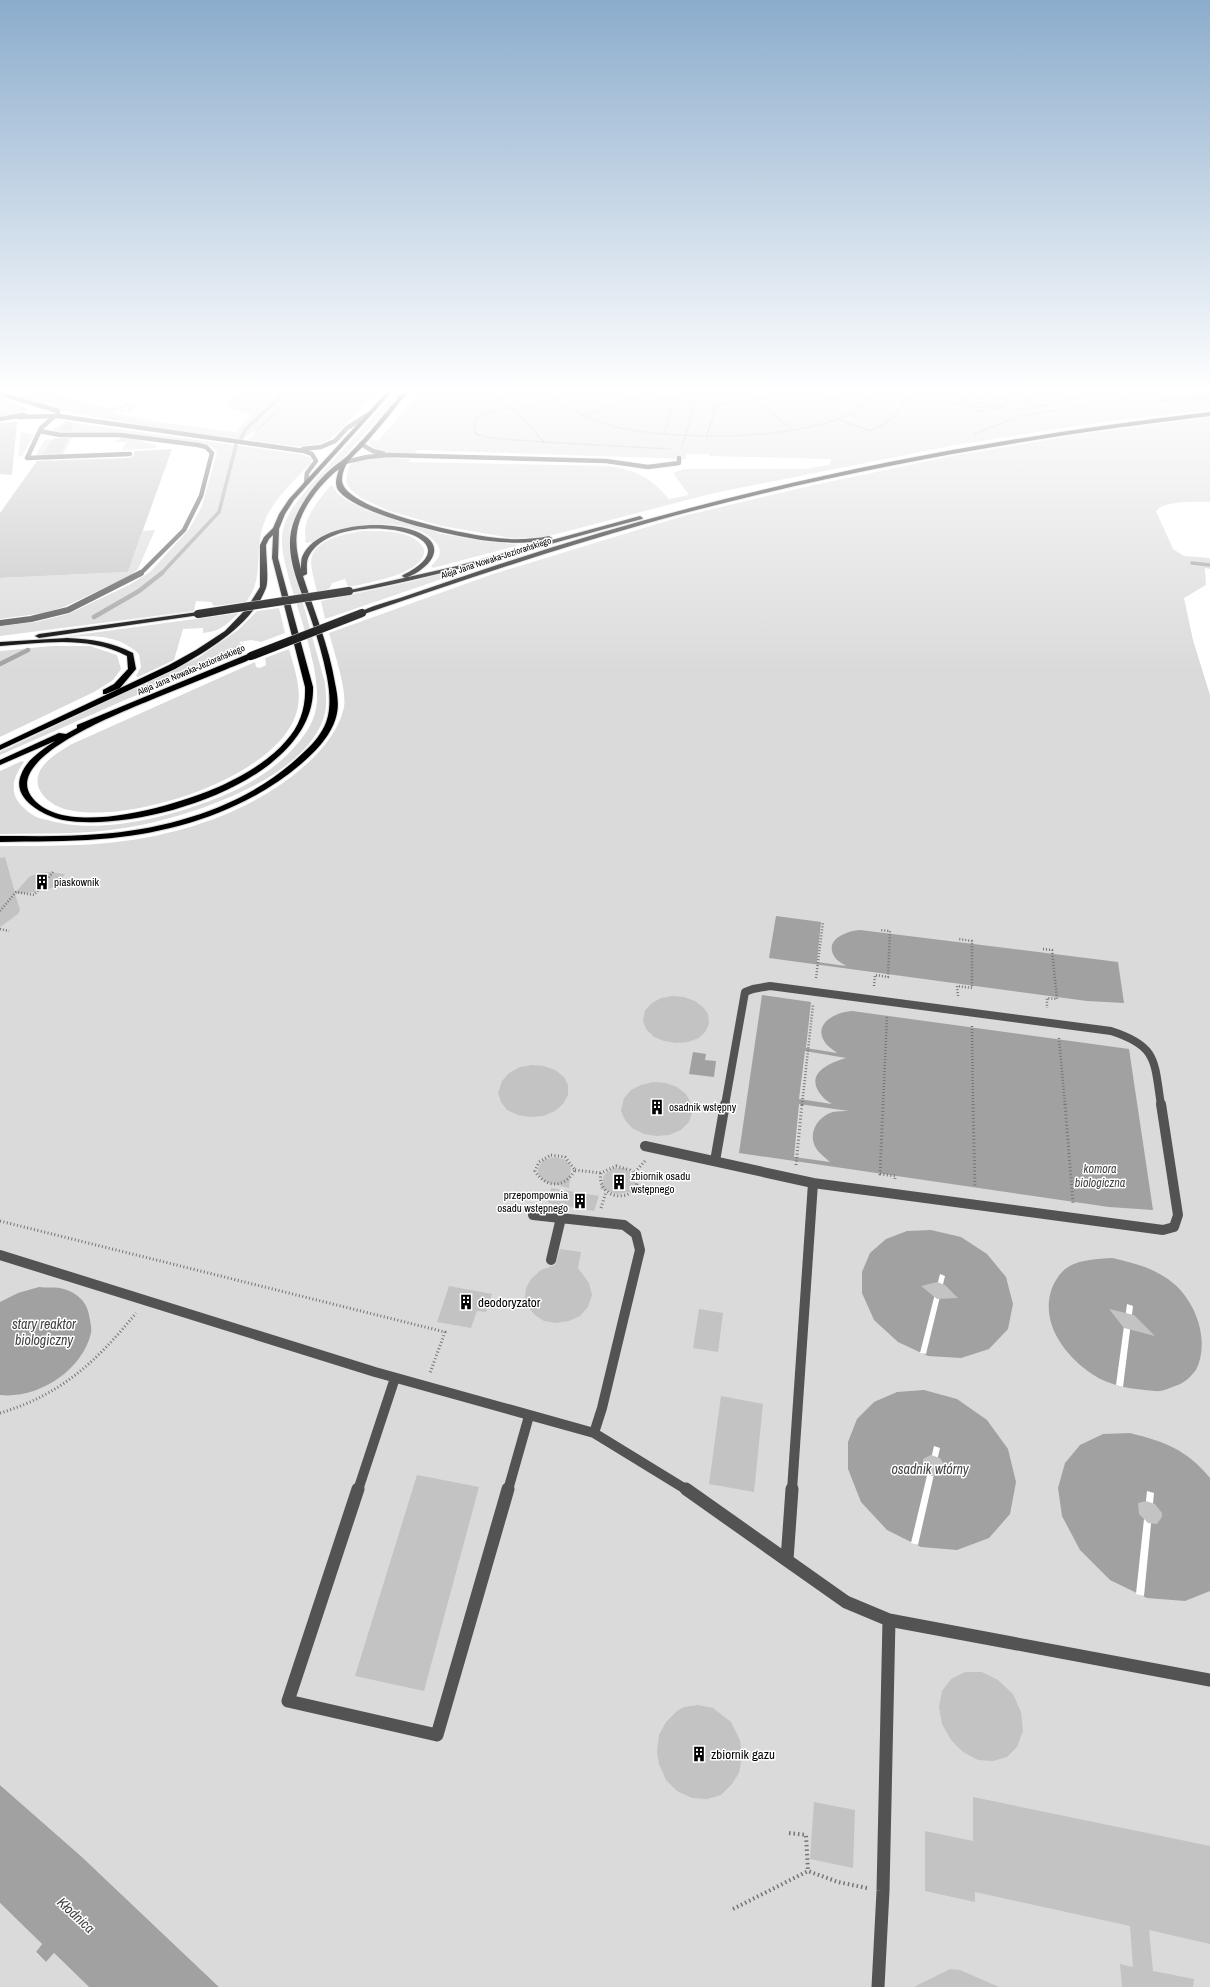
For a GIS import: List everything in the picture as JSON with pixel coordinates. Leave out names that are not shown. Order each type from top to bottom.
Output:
[{"type":"main road","points":[[86,725],[32,764],[24,776],[25,793],[32,803],[43,812],[80,820],[100,820],[128,817],[163,809],[210,794],[238,781],[275,756],[289,743],[307,714],[310,700],[309,687],[275,558],[276,529],[286,506],[304,486]]},
{"type":"main road","points":[[0,839],[85,838],[116,835],[167,825],[235,802],[268,785],[296,765],[315,746],[331,722],[335,708],[332,682],[306,594],[298,573],[294,550],[294,531],[301,512],[321,486]]},
{"type":"main road","points":[[339,486],[340,489],[349,497],[368,508],[447,531],[488,539],[546,539],[683,507],[758,494]]},
{"type":"main road","name":"Aleja Jana Nowaka-Jeziorańskiego","points":[[0,763],[86,725],[251,656],[362,613],[488,570],[569,545],[794,486]]},
{"type":"main road","points":[[0,643],[349,591],[405,581],[501,557],[619,523]]},
{"type":"main road","points":[[306,594],[302,565],[305,555],[309,548],[318,541],[329,536],[354,529],[369,527],[390,528],[416,534],[429,543],[432,550],[429,561],[416,571],[392,581],[349,591]]},
{"type":"main road","points":[[0,748],[172,667],[199,652],[227,632],[250,609],[263,586],[263,544],[266,538],[276,529]]},
{"type":"main road","points":[[0,643],[60,641],[100,642],[119,647],[130,655],[132,669],[117,686],[29,734]]},
{"type":"lane","points":[[0,623],[31,619],[68,610],[138,576],[184,530],[201,496],[204,486]]},
{"type":"lane","points":[[645,1146],[813,1183],[1154,1230],[1164,1231],[1174,1228],[1178,1223],[1154,1061],[1147,1050],[1138,1041],[1111,1031],[765,986],[751,988],[745,992],[715,1161]]},
{"type":"lane","points":[[787,1560],[813,1183]]},
{"type":"lane","points":[[534,1215],[624,1225],[636,1234],[640,1250],[602,1408],[594,1433]]},
{"type":"lane","points":[[551,1260],[561,1218]]},
{"type":"lane","points":[[0,1255],[396,1378],[594,1433],[703,1500],[846,1602],[889,1620],[1210,1680]]},
{"type":"lane","points":[[396,1378],[288,1701],[438,1735],[529,1416]]},
{"type":"lane","points":[[878,1987],[883,1891],[889,1620]]},
{"type":"path","points":[[0,910],[16,892],[34,895],[53,872]]},
{"type":"path","points":[[818,965],[823,922]]},
{"type":"path","points":[[0,929],[9,930]]},
{"type":"path","points":[[875,975],[888,977],[890,931],[880,930]]},
{"type":"path","points":[[957,986],[972,988],[972,941],[960,939]]},
{"type":"path","points":[[1043,949],[1052,950],[1057,1000],[1047,998]]},
{"type":"path","points":[[796,1163],[813,1002]]},
{"type":"path","points":[[887,1014],[880,1174],[895,1176]]},
{"type":"path","points":[[972,1025],[975,1188],[981,1189]]},
{"type":"path","points":[[1059,1036],[1072,1202],[1078,1203]]},
{"type":"path","points":[[554,1155],[564,1156],[570,1160],[575,1170],[573,1176],[567,1181],[558,1185],[543,1182],[537,1176],[535,1171],[540,1161],[554,1155]]},
{"type":"path","points":[[635,1172],[642,1166],[649,1156]]},
{"type":"path","points":[[575,1170],[602,1173],[612,1166],[619,1165],[629,1167],[635,1172],[638,1178],[638,1185],[633,1191],[619,1196],[606,1192],[600,1184],[602,1173]]},
{"type":"path","points":[[600,1211],[606,1192]]},
{"type":"path","points":[[0,1221],[444,1332],[425,1386]]},
{"type":"path","points":[[0,1413],[30,1404],[60,1386],[96,1357],[124,1329],[146,1300]]},
{"type":"path","points":[[789,1833],[806,1834],[808,1871]]},
{"type":"path","points":[[733,1909],[808,1871],[838,1882],[883,1891]]},
{"type":"shaded area","points":[[208,486],[289,486],[271,508],[263,526],[260,536],[255,583],[252,593],[246,602],[214,606],[211,602],[196,601],[194,611],[0,636],[0,626],[36,622],[68,614],[129,585],[150,572],[190,528],[202,506]]},
{"type":"shaded area","points":[[318,486],[302,503],[290,528],[289,544],[291,560],[325,683],[325,713],[314,737],[295,758],[270,776],[241,792],[178,816],[109,830],[78,833],[0,834],[0,771],[22,761],[24,762],[17,773],[14,785],[15,796],[18,802],[29,812],[40,818],[66,824],[85,826],[145,820],[184,810],[212,800],[247,784],[269,770],[292,750],[311,724],[315,713],[317,699],[316,682],[309,644],[288,575],[282,539],[284,526],[291,510],[309,487]]},
{"type":"shaded area","points":[[330,486],[333,486],[337,493],[348,501],[368,511],[442,534],[475,540],[519,545],[433,568],[431,566],[438,558],[440,552],[440,549],[436,543],[427,535],[416,529],[403,526],[373,524],[346,528],[307,543],[305,542],[305,529],[308,517],[314,506]]},
{"type":"shaded area","points":[[348,486],[657,486],[669,499],[689,495],[682,486],[751,486],[714,493],[545,537],[512,538],[442,526],[389,511],[361,498]]},
{"type":"shaded area","points":[[811,486],[1210,486],[1210,502],[1173,503],[1160,507],[1156,511],[1173,549],[1184,556],[1210,558],[1210,569],[1205,568],[1206,585],[1184,598],[1193,640],[1210,695],[1210,1987],[219,1987],[82,1857],[0,1785],[0,846],[79,845],[138,839],[197,825],[253,802],[278,786],[309,762],[328,741],[338,725],[344,707],[344,691],[340,670],[329,633],[493,574],[683,516]]},
{"type":"shaded area","points":[[155,530],[138,569],[131,575],[64,607],[43,613],[0,619],[0,578],[128,572],[143,531]]},
{"type":"shaded area","points":[[362,531],[395,532],[411,537],[418,541],[423,547],[424,555],[412,568],[395,576],[348,587],[345,579],[332,583],[329,589],[317,592],[311,561],[317,547],[339,536]]},
{"type":"shaded area","points":[[557,543],[439,580],[325,619],[321,601],[410,582]]},
{"type":"shaded area","points":[[279,608],[285,633],[261,642],[251,640],[239,642],[246,650],[125,700],[0,755],[0,752],[198,658],[238,630],[257,611]]},
{"type":"shaded area","points":[[239,613],[227,624],[214,631],[203,633],[203,628],[183,629],[174,660],[138,677],[136,676],[141,667],[139,654],[121,642],[93,636],[62,637]]},
{"type":"shaded area","points":[[51,646],[90,646],[117,655],[121,669],[113,680],[94,692],[0,737],[0,651]]},
{"type":"shaded area","points":[[289,649],[298,683],[298,708],[295,717],[281,739],[259,760],[229,777],[196,792],[161,803],[127,810],[95,813],[69,810],[54,804],[42,794],[38,781],[39,774],[43,766],[53,756],[72,744],[255,662],[256,667],[260,668],[266,665],[265,658]]},
{"type":"shaded area","points":[[0,1903],[42,1944],[36,1953],[46,1962],[54,1953],[89,1987],[0,1987]]},
{"type":"water","points":[[776,916],[821,922],[817,962],[846,966],[836,959],[832,953],[833,942],[848,932],[860,930],[1118,962],[1124,1003],[1087,1001],[769,958]]},
{"type":"water","name":"komora biologiczna","points":[[762,995],[811,1002],[806,1048],[837,1053],[827,1045],[822,1038],[821,1031],[823,1026],[832,1017],[852,1011],[1129,1049],[1153,1210],[1109,1207],[739,1153]],"holes":[[[805,1051],[846,1058],[826,1066],[820,1071],[815,1081],[817,1088],[823,1097],[832,1104],[799,1099]],[[799,1104],[849,1111],[827,1114],[818,1123],[813,1133],[813,1139],[819,1152],[830,1162],[794,1157]]]},
{"type":"water","points":[[693,1052],[706,1054],[705,1060],[716,1061],[714,1077],[689,1074]]},
{"type":"water","points":[[931,1230],[961,1237],[987,1254],[1006,1277],[1013,1304],[1008,1329],[989,1349],[961,1358],[928,1356],[898,1342],[874,1320],[862,1293],[862,1272],[870,1253],[886,1239],[907,1231]]},
{"type":"water","points":[[1112,1258],[1136,1264],[1159,1273],[1173,1283],[1189,1301],[1199,1324],[1202,1347],[1196,1370],[1188,1379],[1161,1391],[1114,1385],[1099,1378],[1082,1367],[1065,1349],[1058,1338],[1052,1327],[1049,1315],[1049,1303],[1051,1291],[1062,1272],[1073,1264],[1079,1262]]},
{"type":"water","name":"stary reaktor biologiczny","points":[[39,1287],[65,1289],[75,1294],[83,1301],[88,1310],[91,1329],[86,1347],[68,1370],[56,1380],[29,1392],[14,1395],[0,1395],[0,1302],[18,1293]]},
{"type":"water","name":"osadnik wtórny","points":[[924,1390],[957,1399],[987,1420],[1008,1449],[1016,1482],[1010,1514],[989,1538],[957,1550],[921,1547],[887,1530],[861,1502],[848,1469],[848,1442],[857,1419],[874,1402],[897,1392]]},
{"type":"water","points":[[1130,1433],[1154,1440],[1183,1453],[1201,1468],[1210,1478],[1210,1591],[1185,1601],[1147,1598],[1110,1580],[1080,1550],[1062,1516],[1058,1488],[1065,1463],[1080,1445],[1103,1434]]},
{"type":"water","name":"Kłodnica","points":[[0,1785],[82,1857],[219,1987],[89,1987],[54,1953],[46,1962],[36,1952],[42,1944],[0,1903]]},
{"type":"pier","points":[[940,1274],[945,1276],[926,1354],[920,1353]]},
{"type":"pier","points":[[1127,1304],[1133,1306],[1123,1387],[1116,1385]]},
{"type":"pier","points":[[934,1446],[940,1448],[918,1545],[911,1543]]},
{"type":"pier","points":[[1147,1491],[1154,1493],[1144,1596],[1136,1594]]},
{"type":"building","points":[[19,486],[159,486],[128,572],[0,578],[0,513]]},
{"type":"building","points":[[5,857],[15,893],[29,877],[36,874],[48,872],[65,874],[56,886],[45,891],[15,894],[20,910],[18,914],[0,927],[0,858]]},
{"type":"building","points":[[672,996],[684,997],[695,1001],[703,1007],[708,1014],[709,1023],[706,1031],[699,1038],[688,1042],[676,1043],[664,1041],[654,1037],[646,1029],[643,1021],[645,1010],[652,1003],[661,998]]},
{"type":"building","points":[[532,1065],[544,1066],[555,1070],[564,1077],[568,1085],[568,1095],[563,1104],[555,1111],[543,1116],[530,1117],[518,1115],[507,1110],[501,1102],[498,1093],[502,1081],[509,1073],[520,1067]]},
{"type":"building","name":"osadnik wstępny","points":[[653,1082],[666,1083],[677,1087],[686,1094],[691,1103],[692,1113],[689,1122],[681,1130],[669,1135],[656,1136],[644,1134],[632,1128],[625,1120],[621,1111],[624,1098],[631,1090],[641,1085]]},
{"type":"building","points":[[555,1157],[566,1160],[569,1164],[571,1169],[569,1188],[545,1182],[538,1174],[538,1169],[543,1160]]},
{"type":"building","name":"zbiornik osadu wstępnego","points":[[613,1168],[625,1168],[634,1175],[636,1184],[633,1189],[629,1192],[617,1194],[600,1189],[604,1175]]},
{"type":"building","name":"przepompownia osadu wstępnego","points":[[551,1188],[599,1196],[594,1211],[548,1203]]},
{"type":"building","points":[[560,1249],[581,1252],[578,1268],[589,1283],[592,1295],[588,1307],[580,1316],[569,1321],[556,1323],[544,1321],[535,1315],[528,1307],[525,1298],[526,1288],[531,1279],[541,1270],[555,1265]]},
{"type":"building","points":[[937,1282],[945,1285],[958,1298],[937,1299],[921,1286]]},
{"type":"building","name":"deodoryzator","points":[[449,1286],[492,1294],[486,1312],[477,1311],[471,1328],[437,1322]]},
{"type":"building","points":[[699,1309],[723,1313],[718,1352],[693,1348]]},
{"type":"building","points":[[1109,1309],[1134,1315],[1155,1336],[1124,1328]]},
{"type":"building","points":[[721,1396],[763,1404],[754,1492],[709,1484]]},
{"type":"building","points":[[931,1455],[940,1458],[945,1466],[945,1473],[939,1476],[931,1476],[923,1468],[923,1459]]},
{"type":"building","points":[[417,1475],[479,1487],[424,1691],[355,1676]]},
{"type":"building","points":[[1146,1501],[1155,1504],[1162,1513],[1162,1517],[1157,1524],[1148,1523],[1139,1514],[1138,1503]]},
{"type":"building","points":[[965,1672],[982,1672],[998,1680],[1013,1694],[1021,1712],[1023,1731],[1017,1747],[1007,1757],[993,1761],[978,1760],[963,1752],[951,1740],[942,1724],[939,1707],[942,1691],[951,1679]]},
{"type":"building","name":"zbiornik gazu","points":[[698,1705],[713,1708],[731,1722],[740,1740],[742,1756],[739,1773],[732,1784],[721,1795],[707,1799],[692,1798],[677,1791],[666,1780],[659,1764],[657,1752],[659,1735],[666,1722],[677,1711],[684,1707]]},
{"type":"building","points":[[973,1797],[1210,1846],[1210,1944],[1149,1930],[1153,1971],[1194,1979],[1193,1987],[1122,1987],[1120,1964],[1133,1967],[1130,1926],[975,1892],[975,1902],[925,1891],[925,1831],[973,1841]]},
{"type":"building","points":[[814,1802],[855,1810],[853,1868],[810,1859]]},
{"type":"building","points":[[950,1969],[960,1970],[999,1987],[914,1987]]},
{"type":"waterway","points":[[162,573],[219,512],[226,486]]},
{"type":"waterway","points":[[1192,563],[1210,565]]},
{"type":"waterway","points":[[94,617],[139,591],[162,573]]},
{"type":"waterway","points":[[0,664],[28,650]]},
{"type":"place","name":"piaskownik","points":[[42,882]]},
{"type":"place","name":"osadnik wstępny","points":[[657,1107]]},
{"type":"place","name":"zbiornik osadu wstępnego","points":[[619,1182]]},
{"type":"place","name":"przepompownia osadu wstępnego","points":[[580,1201]]},
{"type":"place","name":"deodoryzator","points":[[466,1302]]},
{"type":"place","name":"zbiornik gazu","points":[[699,1754]]}]
